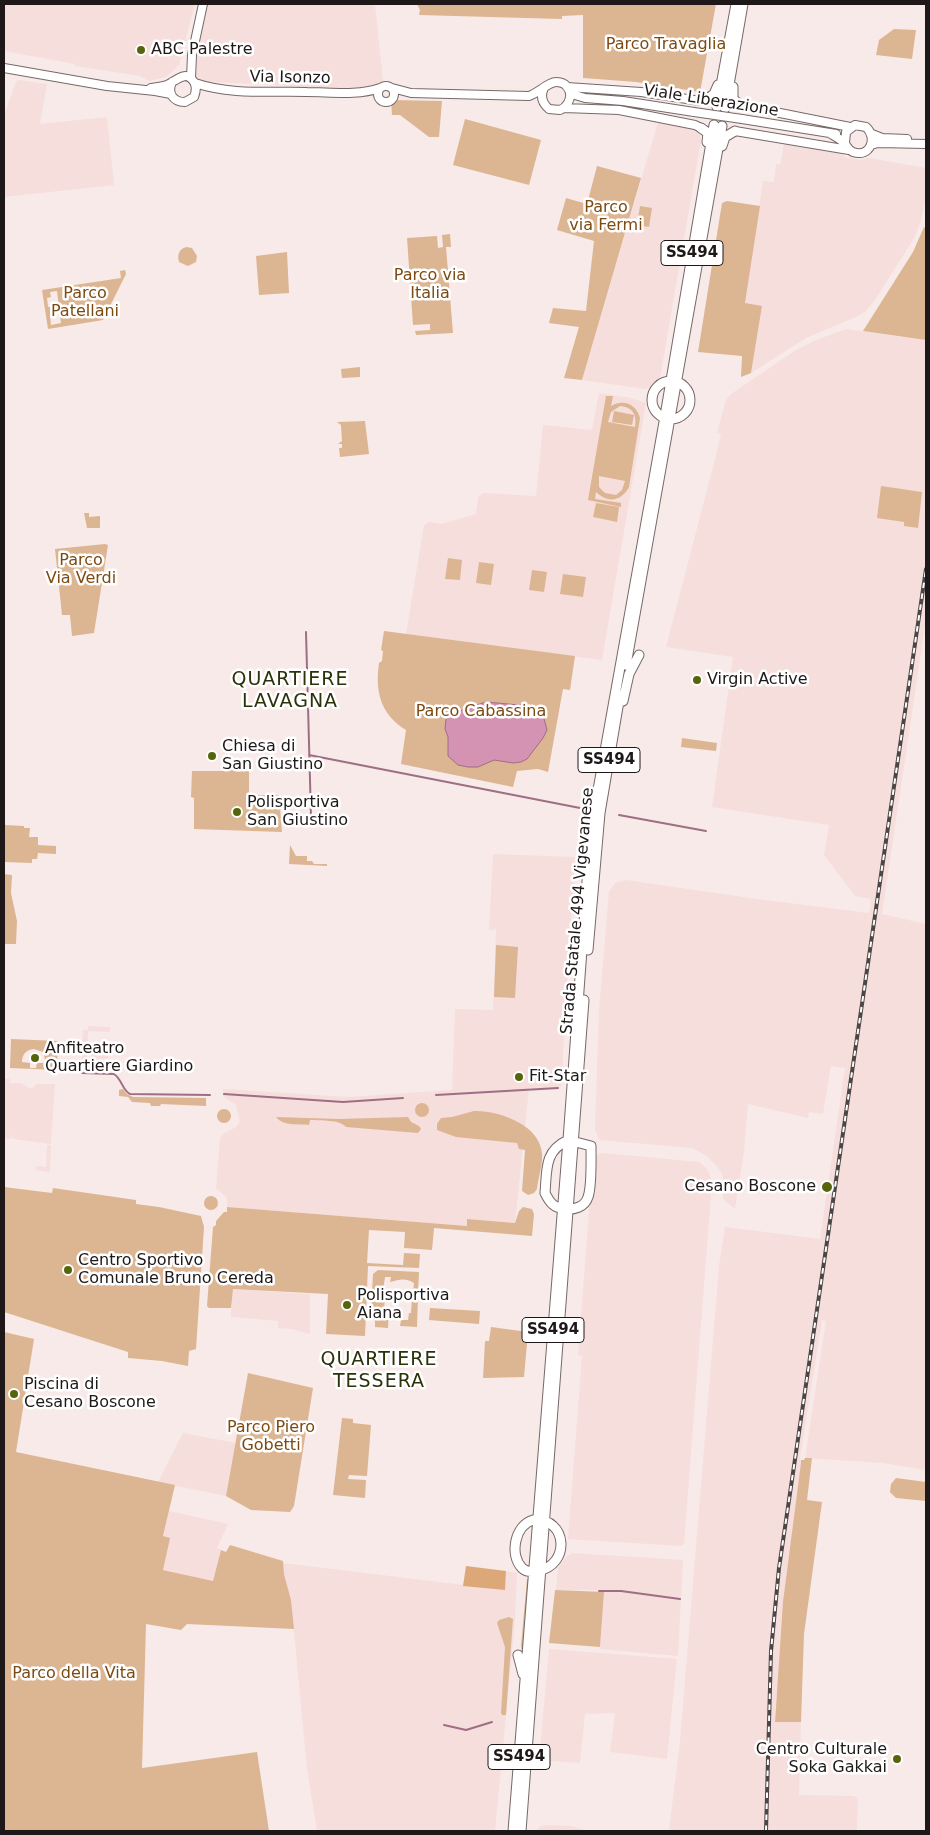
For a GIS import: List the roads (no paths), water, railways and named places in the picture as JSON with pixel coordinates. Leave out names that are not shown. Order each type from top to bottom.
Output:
[{"type":"main road","points":[[172,82],[170,90],[176,100],[182,102],[190,100],[195,94],[192,55],[202,4]]},
{"type":"main road","points":[[706,100],[714,94],[717,88],[739,7]]},
{"type":"main road","points":[[708,202],[723,140],[728,134],[735,131],[847,146],[848,130],[740,105],[735,101],[732,93],[739,7]]},
{"type":"main road","points":[[721,108],[739,7]]},
{"type":"main road","points":[[139,89],[157,87],[172,82],[180,76],[192,55]]},
{"type":"main road","points":[[4,68],[107,86],[171,94]]},
{"type":"main road","points":[[180,76],[193,81]]},
{"type":"main road","name":"Via Isonzo","points":[[193,81],[220,90]]},
{"type":"main road","points":[[411,93],[387,86],[380,88],[378,92],[380,99],[386,102],[400,95],[411,93],[528,96],[552,110],[559,110],[566,106],[570,98],[568,89],[563,84],[557,82],[549,84],[528,96]]},
{"type":"main road","name":"Via Isonzo","points":[[195,94],[220,90],[359,93],[380,88]]},
{"type":"main road","points":[[392,88],[394,92],[392,99]]},
{"type":"main road","points":[[544,88],[542,97],[544,104]]},
{"type":"main road","name":"Viale Liberazione","points":[[568,89],[641,92],[700,101],[706,100]]},
{"type":"main road","name":"Viale Liberazione","points":[[568,89],[575,95],[585,98],[623,101],[831,134],[862,125],[869,129],[872,134],[879,137],[902,142],[926,144]]},
{"type":"main road","name":"Via Isonzo","points":[[359,93],[380,99]]},
{"type":"main road","name":"Viale Liberazione","points":[[566,106],[585,98]]},
{"type":"main road","name":"Viale Liberazione","points":[[566,106],[619,110],[695,125],[701,128]]},
{"type":"main road","name":"SS494","points":[[718,126],[708,202],[674,382],[699,214],[718,126]]},
{"type":"main road","points":[[699,214],[701,182],[708,137],[708,133],[701,128]]},
{"type":"main road","name":"Viale Liberazione","points":[[831,134],[860,153],[866,151],[871,145],[926,139]]},
{"type":"main road","points":[[871,145],[872,134]]},
{"type":"main road","points":[[674,382],[684,386],[688,391],[689,404],[683,415],[667,418],[654,409],[653,395],[660,385],[674,382]]},
{"type":"main road","name":"Strada Statale 494 Vigevanese","points":[[571,1141],[588,868],[594,812],[674,382]]},
{"type":"main road","name":"Strada Statale 494 Vigevanese","points":[[571,1141],[598,834],[667,418]]},
{"type":"main road","points":[[613,738],[620,720],[628,677],[639,655]]},
{"type":"main road","points":[[571,1141],[592,1146],[588,1196],[581,1206],[574,1210],[554,1206],[545,1194],[548,1159],[558,1145],[571,1141]]},
{"type":"main road","name":"SS494","points":[[521,1831],[537,1571],[571,1141]]},
{"type":"main road","points":[[541,1520],[558,1531],[561,1547],[555,1561],[537,1571],[525,1570],[519,1564],[515,1554],[516,1543],[523,1525],[528,1521],[541,1520]]},
{"type":"main road","name":"SS494","points":[[513,1831],[524,1682],[537,1571]]},
{"type":"main road","points":[[518,1655],[524,1682]]},
{"type":"main road","points":[[524,1795],[528,1831]]},
{"type":"waterway","points":[[306,632],[311,817]]},
{"type":"waterway","points":[[309,755],[580,808]]},
{"type":"waterway","points":[[619,815],[706,831]]},
{"type":"waterway","points":[[82,1073],[114,1074],[130,1094],[210,1095]]},
{"type":"waterway","points":[[436,1095],[558,1088]]},
{"type":"waterway","points":[[224,1094],[343,1102],[403,1098]]},
{"type":"waterway","points":[[599,1591],[621,1591],[680,1599]]},
{"type":"waterway","points":[[444,1725],[466,1730],[492,1722]]},
{"type":"railway","points":[[766,1831],[771,1651],[779,1568],[926,569]]},
{"type":"place","name":"ABC Palestre","points":[[141,50]]},
{"type":"place","name":"Virgin Active","points":[[697,680]]},
{"type":"place","name":"Chiesa di San Giustino","points":[[212,756]]},
{"type":"place","name":"Polisportiva San Giustino","points":[[237,812]]},
{"type":"place","name":"Anfiteatro Quartiere Giardino","points":[[35,1058]]},
{"type":"place","name":"Fit-Star","points":[[519,1077]]},
{"type":"place","name":"Cesano Boscone","points":[[827,1187]]},
{"type":"place","name":"Centro Sportivo Comunale Bruno Cereda","points":[[68,1270]]},
{"type":"place","name":"Polisportiva Aiana","points":[[347,1305]]},
{"type":"place","name":"Piscina di Cesano Boscone","points":[[14,1394]]},
{"type":"place","name":"Centro Culturale Soka Gakkai","points":[[897,1759]]},
{"type":"district","name":"QUARTIERE LAVAGNA","points":[[290,691]]},
{"type":"district","name":"QUARTIERE TESSERA","points":[[379,1371]]},
{"type":"park label","name":"Parco Travaglia","points":[[666,45]]},
{"type":"park label","name":"Parco via Fermi","points":[[606,217]]},
{"type":"park label","name":"Parco via Italia","points":[[430,285]]},
{"type":"park label","name":"Parco Patellani","points":[[85,303]]},
{"type":"park label","name":"Parco Via Verdi","points":[[81,570]]},
{"type":"park label","name":"Parco Cabassina","points":[[481,712]]},
{"type":"park label","name":"Parco Piero Gobetti","points":[[271,1437]]},
{"type":"park label","name":"Parco della Vita","points":[[74,1674]]}]
